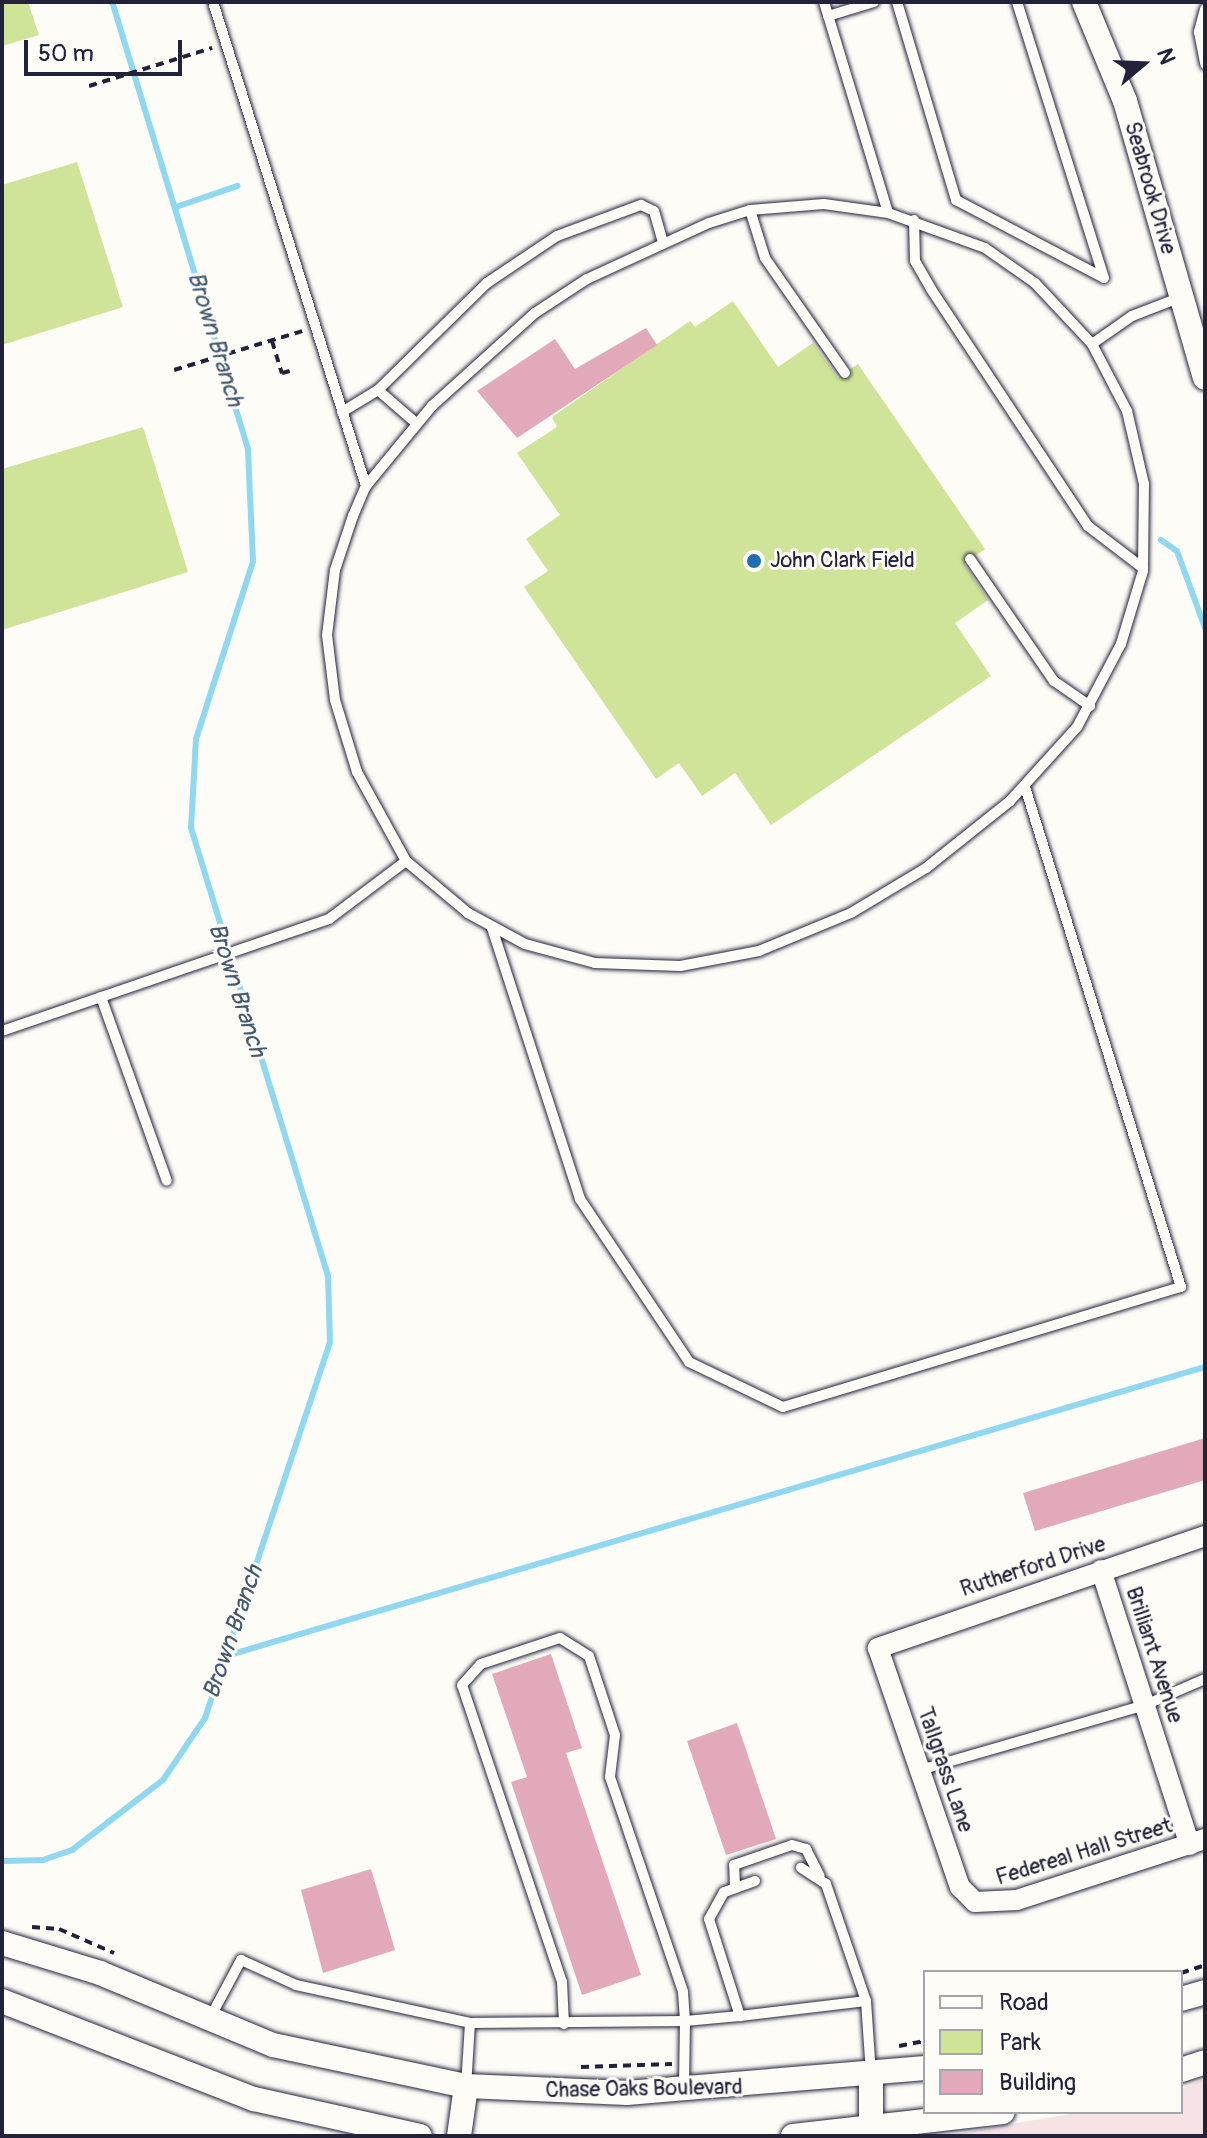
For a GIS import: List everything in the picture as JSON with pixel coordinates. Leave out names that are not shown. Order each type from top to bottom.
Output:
[{"type":"street","name":"Seabrook Drive","points":[[1084,2],[1125,101],[1205,378]]},
{"type":"street","name":"Rutherford Drive","points":[[878,1648],[1205,1536]]},
{"type":"street","name":"Brilliant Avenue","points":[[1101,1570],[1145,1705],[1198,1842]]},
{"type":"street","name":"Tallgrass Lane","points":[[878,1648],[960,1887],[975,1902]]},
{"type":"street","name":"Federeal Hall Street","points":[[975,1902],[1017,1900],[1198,1842]]},
{"type":"street","name":"Chase Oaks Boulevard","points":[[2,1943],[313,2056],[466,2086],[582,2095],[871,2076],[923,2068]]},
{"type":"street","points":[[1183,1998],[1205,1992]]},
{"type":"street","points":[[2,2001],[254,2099],[420,2136]]},
{"type":"street","points":[[1183,2069],[1205,2062]]},
{"type":"street","points":[[871,2076],[871,2129]]},
{"type":"street","points":[[459,2136],[466,2086]]},
{"type":"street","points":[[793,2136],[987,2114]]},
{"type":"lane","points":[[213,2],[366,486]]},
{"type":"lane","points":[[824,2],[888,213]]},
{"type":"lane","points":[[828,16],[874,2]]},
{"type":"lane","points":[[897,2],[956,200],[1104,278],[1017,2]]},
{"type":"lane","points":[[1205,9],[1199,32],[1205,64]]},
{"type":"lane","points":[[824,204],[888,213],[914,220],[1011,264],[1092,344],[1138,451],[1147,519],[1143,568],[1121,644],[1090,706],[1025,787],[903,884],[759,951],[631,967],[562,957],[492,928],[406,861],[357,772],[329,667],[333,581],[366,486],[416,423],[535,313],[663,242],[750,210],[824,204]]},
{"type":"lane","points":[[342,412],[378,390],[487,283],[557,236],[641,205],[654,211],[663,242]]},
{"type":"lane","points":[[750,210],[765,258],[845,373]]},
{"type":"lane","points":[[914,220],[915,261],[931,289],[1088,526],[1143,568]]},
{"type":"lane","points":[[1092,344],[1132,316],[1181,297]]},
{"type":"lane","points":[[378,390],[416,423]]},
{"type":"lane","points":[[970,559],[1054,681],[1090,706]]},
{"type":"lane","points":[[492,928],[580,1199],[689,1362],[783,1407],[1181,1287],[1025,787]]},
{"type":"lane","points":[[2,1031],[329,919],[406,861]]},
{"type":"lane","points":[[101,997],[167,1181]]},
{"type":"lane","points":[[564,2024],[562,1982],[462,1685],[481,1664],[560,1638],[589,1656],[615,1735],[610,1777],[683,1992],[684,2090]]},
{"type":"lane","points":[[920,1770],[1145,1705],[1205,1679]]},
{"type":"lane","points":[[735,1888],[734,1865],[792,1845],[806,1849],[839,1922],[866,2001],[871,2076]]},
{"type":"lane","points":[[801,1868],[820,1876]]},
{"type":"lane","points":[[740,2016],[709,1919],[717,1898],[755,1881]]},
{"type":"lane","points":[[209,2019],[241,1960],[296,1985],[470,2023],[685,2021],[866,2001]]},
{"type":"lane","points":[[466,2086],[470,2023]]},
{"type":"path","points":[[89,86],[226,43]]},
{"type":"path","points":[[174,370],[315,327]]},
{"type":"path","points":[[272,341],[282,373],[290,371]]},
{"type":"path","points":[[1183,1972],[1205,1965]]},
{"type":"path","points":[[892,2047],[923,2041]]},
{"type":"shaded area","points":[[1205,2079],[1205,2136],[942,2136],[1069,2114],[1183,2114],[1183,2088]]},
{"type":"green space","points":[[2,2],[28,2],[39,35],[2,46]]},
{"type":"green space","points":[[77,162],[123,307],[2,345],[2,185]]},
{"type":"green space","name":"John Clark Field","points":[[733,301],[778,367],[813,343],[838,378],[858,364],[985,549],[964,564],[988,600],[955,623],[991,676],[771,825],[735,773],[702,796],[679,763],[656,779],[524,587],[548,571],[526,539],[560,515],[517,453],[557,427],[552,417],[690,321],[695,327]]},
{"type":"green space","points":[[143,427],[188,572],[2,630],[2,469]]},
{"type":"building","points":[[646,328],[657,345],[517,438],[477,391],[555,339],[575,369]]},
{"type":"building","points":[[1205,1438],[1205,1480],[1035,1531],[1023,1493]]},
{"type":"building","points":[[551,1654],[582,1748],[566,1753],[641,1975],[582,1995],[511,1782],[527,1777],[492,1674]]},
{"type":"building","points":[[737,1723],[776,1839],[726,1855],[687,1741]]},
{"type":"building","points":[[371,1869],[395,1950],[323,1973],[301,1890]]},
{"type":"waterway","name":"Brown Branch","points":[[2,1861],[43,1860],[72,1850],[163,1780],[205,1718],[330,1342],[328,1276],[191,828],[196,739],[253,561],[248,449],[112,2]]},
{"type":"waterway","points":[[176,207],[237,186]]},
{"type":"waterway","points":[[1161,540],[1177,551],[1205,628]]},
{"type":"waterway","points":[[226,1656],[1205,1367]]},
{"type":"place","name":"John Clark Field","points":[[754,561]]}]
